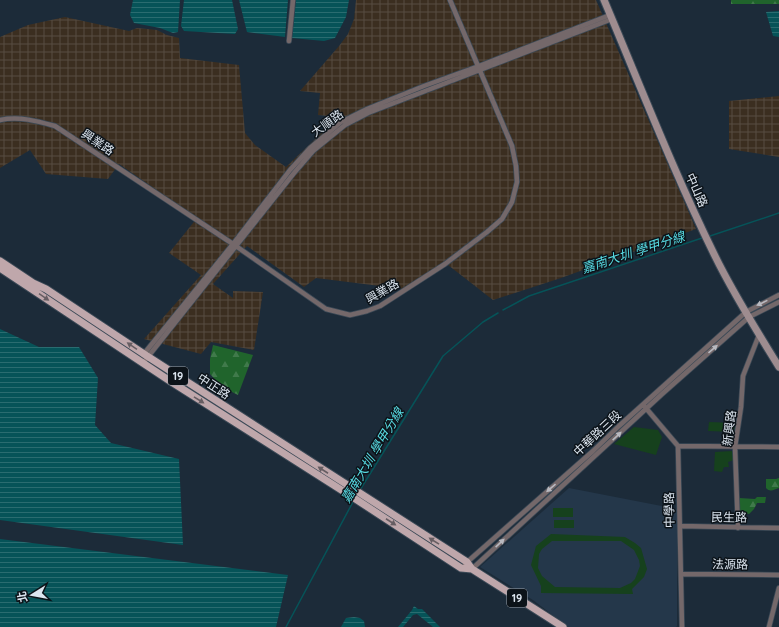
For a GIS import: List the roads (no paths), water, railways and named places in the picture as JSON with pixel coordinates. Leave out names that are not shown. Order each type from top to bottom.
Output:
[{"type":"main road","name":"中山路","points":[[604,0],[703,230],[748,315],[779,367]]},
{"type":"main road","name":"中正路","points":[[0,261],[33,283],[46,289],[358,496],[461,568]]},
{"type":"main road","name":"中正路","points":[[0,268],[141,362],[467,562]]},
{"type":"main road","points":[[88,327],[93,320]]},
{"type":"main road","name":"19","points":[[467,562],[472,569],[562,627]]},
{"type":"main road","name":"19","points":[[461,568],[472,569]]},
{"type":"street","points":[[289,41],[293,0]]},
{"type":"street","name":"興業路","points":[[0,120],[29,119],[55,126],[234,245],[326,309],[350,314],[367,311],[380,306],[445,264],[502,220],[512,202],[517,182],[516,166],[512,146],[450,0]]},
{"type":"street","name":"大順路","points":[[141,362],[145,355],[234,245],[313,150],[345,125],[368,113],[611,17]]},
{"type":"street","points":[[748,315],[779,296]]},
{"type":"street","points":[[748,315],[779,302]]},
{"type":"street","name":"中華路三段","points":[[461,568],[748,315]]},
{"type":"street","name":"新興路","points":[[738,528],[735,447],[741,407],[743,376],[759,334]]},
{"type":"street","points":[[645,407],[678,446],[779,447]]},
{"type":"street","name":"中華路三段","points":[[472,569],[645,407]]},
{"type":"street","name":"中學路","points":[[678,446],[682,627]]},
{"type":"street","name":"民生路","points":[[680,526],[779,528]]},
{"type":"street","name":"法源路","points":[[681,574],[779,575]]},
{"type":"street","points":[[770,627],[779,588]]},
{"type":"waterway","name":"嘉南大圳 學甲分線","points":[[710,236],[779,213]]},
{"type":"waterway","name":"嘉南大圳 學甲分線","points":[[503,310],[529,296],[702,238]]},
{"type":"waterway","name":"嘉南大圳 學甲分線","points":[[360,490],[443,356],[483,322],[498,313]]},
{"type":"waterway","name":"嘉南大圳 學甲分線","points":[[286,627],[354,500]]}]
